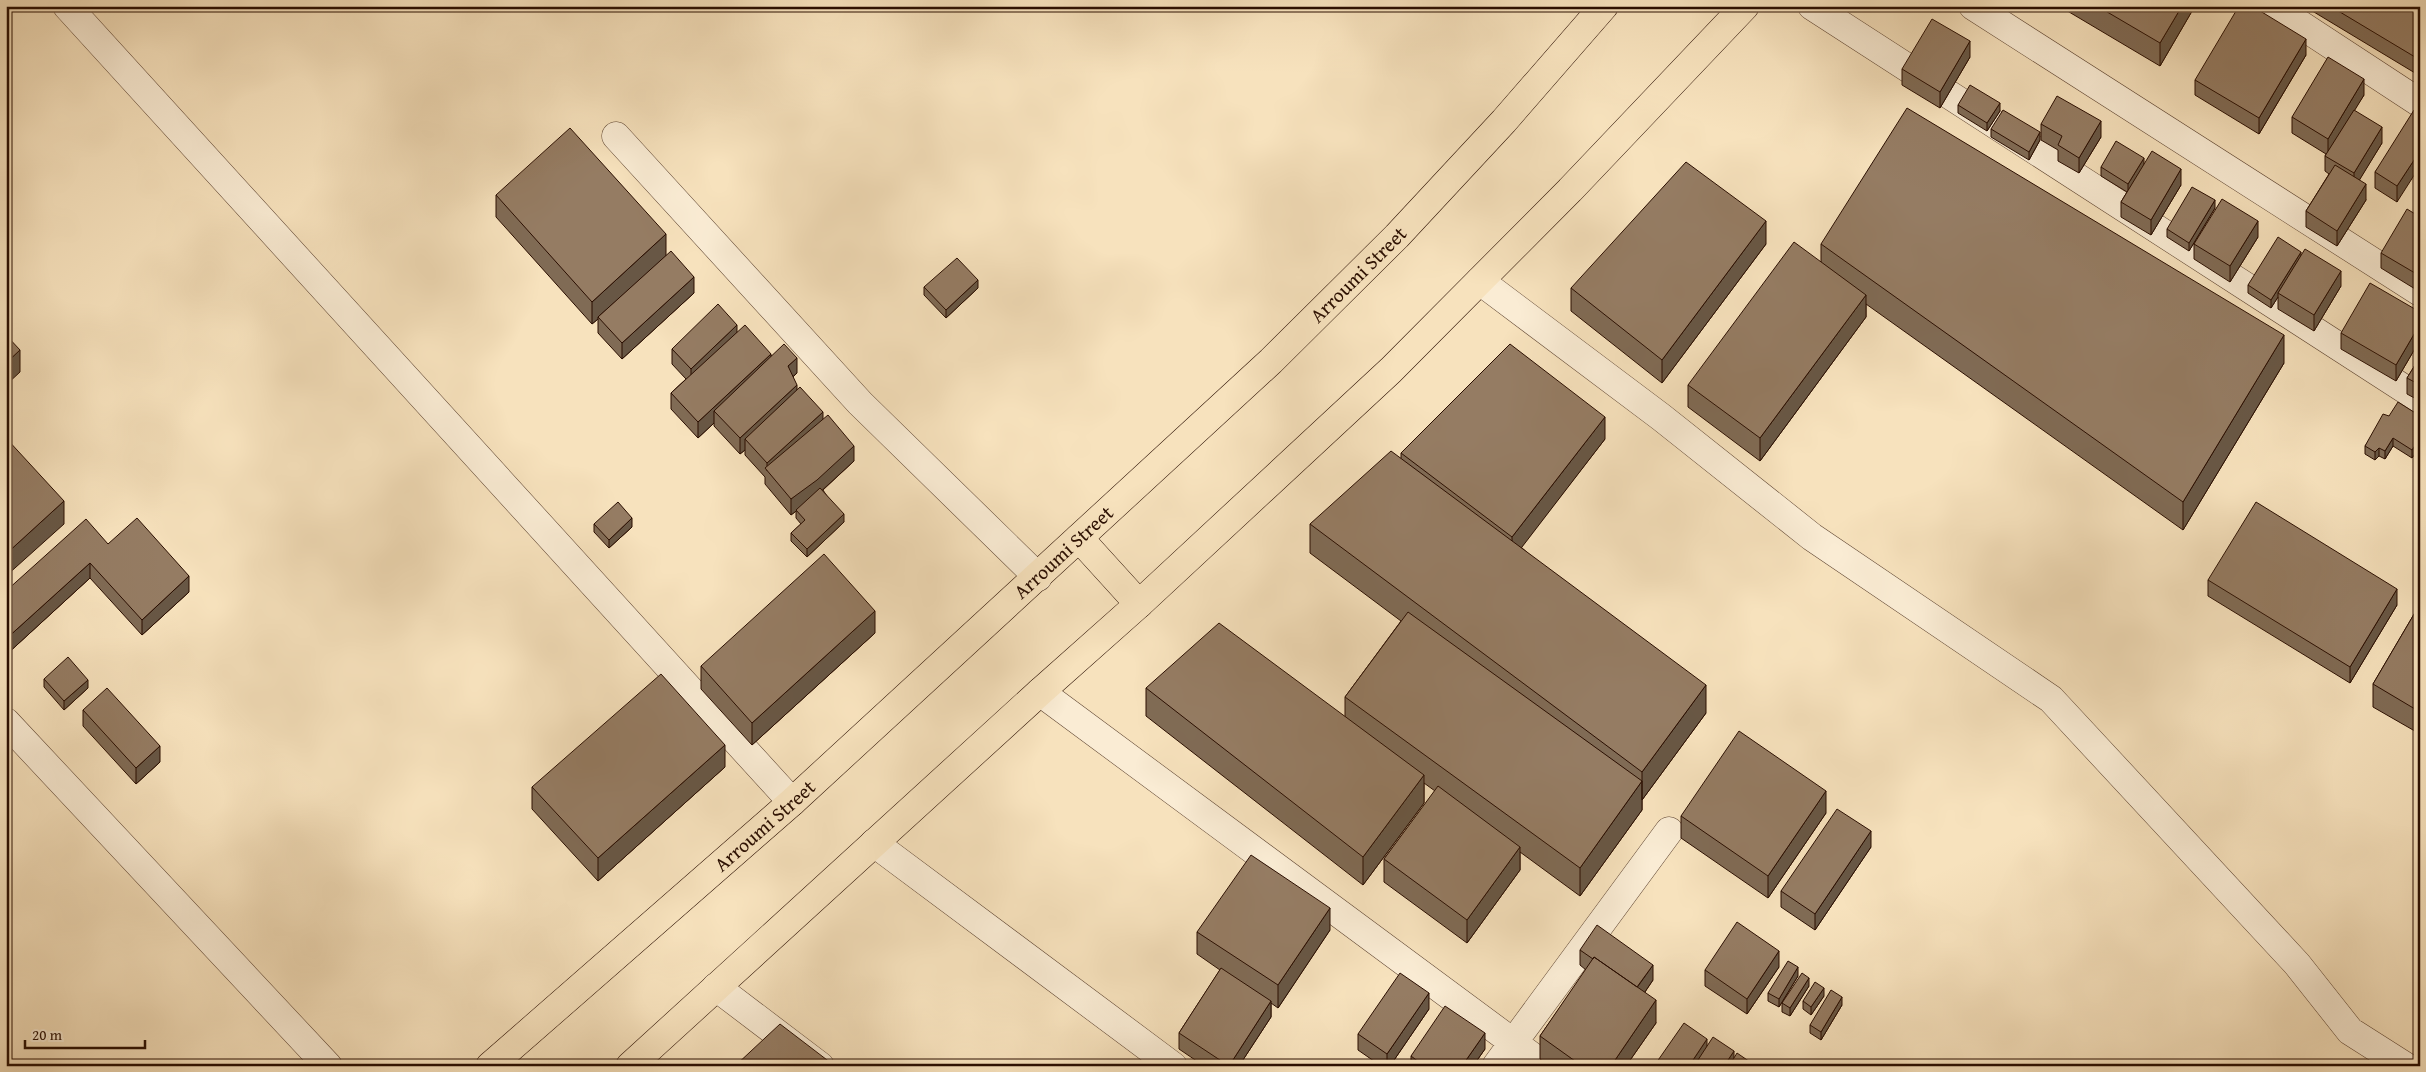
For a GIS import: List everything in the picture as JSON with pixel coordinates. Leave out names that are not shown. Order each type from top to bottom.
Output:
[{"type":"main road","points":[[630,1066],[1139,604],[1391,370],[1570,190],[1745,6]]},
{"type":"main road","name":"Arroumi Street","points":[[490,1066],[792,802],[1271,361],[1397,236],[1504,121],[1594,10]]},
{"type":"main road","points":[[1079,538],[1139,604]]},
{"type":"street","points":[[67,6],[792,802]]},
{"type":"street","points":[[1812,6],[2420,399]]},
{"type":"street","points":[[1972,6],[2420,292]]},
{"type":"street","points":[[2272,6],[2420,103]]},
{"type":"street","points":[[616,136],[860,403],[1038,577]]},
{"type":"street","points":[[1480,281],[1661,417],[1812,537],[2051,700],[2297,964],[2350,1031],[2406,1066]]},
{"type":"street","points":[[1040,692],[1545,1066]]},
{"type":"street","points":[[6,722],[328,1066]]},
{"type":"street","points":[[1496,1066],[1669,831]]},
{"type":"street","points":[[874,843],[1173,1066]]},
{"type":"street","points":[[716,987],[820,1066]]},
{"type":"building","points":[[2097,6],[2182,6],[2160,43]]},
{"type":"building","points":[[2239,6],[2252,6],[2306,39],[2259,118],[2195,80]]},
{"type":"building","points":[[2330,6],[2420,6],[2420,60]]},
{"type":"building","points":[[1932,19],[1970,41],[1940,92],[1902,69]]},
{"type":"building","points":[[2328,57],[2364,79],[2328,139],[2292,117]]},
{"type":"building","points":[[1970,85],[2000,103],[1987,123],[1958,105]]},
{"type":"building","points":[[2057,96],[2101,121],[2079,158],[2058,145],[2062,136],[2041,124]]},
{"type":"building","points":[[1907,108],[2284,335],[2183,502],[1821,244]]},
{"type":"building","points":[[2003,110],[2040,132],[2029,152],[1991,129]]},
{"type":"building","points":[[2354,110],[2382,127],[2354,173],[2325,156]]},
{"type":"building","points":[[2414,110],[2420,114],[2420,151],[2397,186],[2375,172]]},
{"type":"building","points":[[570,128],[666,234],[592,302],[496,195]]},
{"type":"building","points":[[2116,141],[2144,158],[2128,184],[2101,167]]},
{"type":"building","points":[[2152,151],[2181,169],[2151,220],[2121,202]]},
{"type":"building","points":[[1686,162],[1766,221],[1662,360],[1571,288]]},
{"type":"building","points":[[2335,165],[2366,184],[2337,231],[2306,211]]},
{"type":"building","points":[[2192,187],[2215,200],[2189,243],[2167,229]]},
{"type":"building","points":[[2222,199],[2258,221],[2230,266],[2194,244]]},
{"type":"building","points":[[2407,209],[2420,217],[2420,276],[2381,253]]},
{"type":"building","points":[[2278,237],[2301,252],[2271,300],[2248,285]]},
{"type":"building","points":[[1794,242],[1866,295],[1760,438],[1688,385]]},
{"type":"building","points":[[2305,249],[2341,271],[2314,315],[2278,293]]},
{"type":"building","points":[[671,251],[694,277],[622,343],[598,317]]},
{"type":"building","points":[[957,258],[978,280],[946,310],[924,287]]},
{"type":"building","points":[[2370,283],[2420,312],[2420,324],[2396,365],[2341,333]]},
{"type":"building","points":[[718,304],[737,325],[691,369],[672,349]]},
{"type":"building","points":[[745,325],[771,354],[698,422],[671,393]]},
{"type":"building","points":[[6,335],[20,350],[6,363]]},
{"type":"building","points":[[784,344],[797,358],[788,366],[797,385],[740,438],[714,411]]},
{"type":"building","points":[[1510,344],[1605,417],[1512,537],[1401,453]]},
{"type":"building","points":[[2420,357],[2420,385],[2407,378]]},
{"type":"building","points":[[800,387],[823,412],[767,463],[745,439]]},
{"type":"building","points":[[2398,402],[2420,416],[2420,438],[2412,450],[2393,438],[2385,451],[2379,448],[2375,452],[2365,446],[2383,414],[2389,416]]},
{"type":"building","points":[[828,415],[854,446],[817,480],[791,499],[765,468]]},
{"type":"building","points":[[6,438],[64,501],[6,554]]},
{"type":"building","points":[[1391,451],[1706,685],[1642,772],[1310,524]]},
{"type":"building","points":[[820,488],[844,514],[807,549],[791,533],[805,520],[796,510]]},
{"type":"building","points":[[618,502],[632,518],[609,540],[594,524]]},
{"type":"building","points":[[2256,502],[2397,589],[2350,667],[2208,580]]},
{"type":"building","points":[[137,518],[189,576],[142,620],[90,563],[6,639],[6,591],[86,519],[108,544]]},
{"type":"building","points":[[824,554],[875,611],[752,723],[701,666]]},
{"type":"building","points":[[2420,604],[2420,712],[2373,684]]},
{"type":"building","points":[[1408,612],[1642,781],[1580,868],[1345,697]]},
{"type":"building","points":[[1219,623],[1424,775],[1363,857],[1146,688]]},
{"type":"building","points":[[68,657],[88,680],[64,701],[44,679]]},
{"type":"building","points":[[661,674],[725,745],[598,858],[532,787]]},
{"type":"building","points":[[107,688],[160,746],[136,768],[83,710]]},
{"type":"building","points":[[1739,731],[1826,791],[1768,876],[1681,816]]},
{"type":"building","points":[[1438,786],[1520,847],[1467,920],[1384,859]]},
{"type":"building","points":[[1837,809],[1871,831],[1815,914],[1781,891]]},
{"type":"building","points":[[1251,855],[1330,908],[1278,985],[1197,932]]},
{"type":"building","points":[[1737,922],[1779,951],[1747,999],[1705,970]]},
{"type":"building","points":[[1597,925],[1653,965],[1637,987],[1594,957],[1593,959],[1580,950]]},
{"type":"building","points":[[1594,957],[1656,1000],[1611,1066],[1582,1066],[1540,1036]]},
{"type":"building","points":[[1788,961],[1798,967],[1779,999],[1768,993]]},
{"type":"building","points":[[1221,968],[1271,1001],[1229,1066],[1179,1033]]},
{"type":"building","points":[[1400,973],[1429,993],[1387,1054],[1358,1034]]},
{"type":"building","points":[[1802,973],[1809,978],[1790,1008],[1782,1003]]},
{"type":"building","points":[[1815,982],[1824,988],[1811,1007],[1803,1001]]},
{"type":"building","points":[[1831,990],[1842,997],[1821,1032],[1810,1025]]},
{"type":"building","points":[[1445,1006],[1485,1033],[1462,1066],[1424,1066],[1411,1056]]},
{"type":"building","points":[[1684,1023],[1707,1039],[1689,1066],[1654,1066]]},
{"type":"building","points":[[780,1024],[831,1063],[829,1066],[735,1066]]},
{"type":"building","points":[[1713,1037],[1734,1051],[1724,1066],[1694,1066]]},
{"type":"building","points":[[1737,1053],[1756,1066],[1729,1066]]}]
